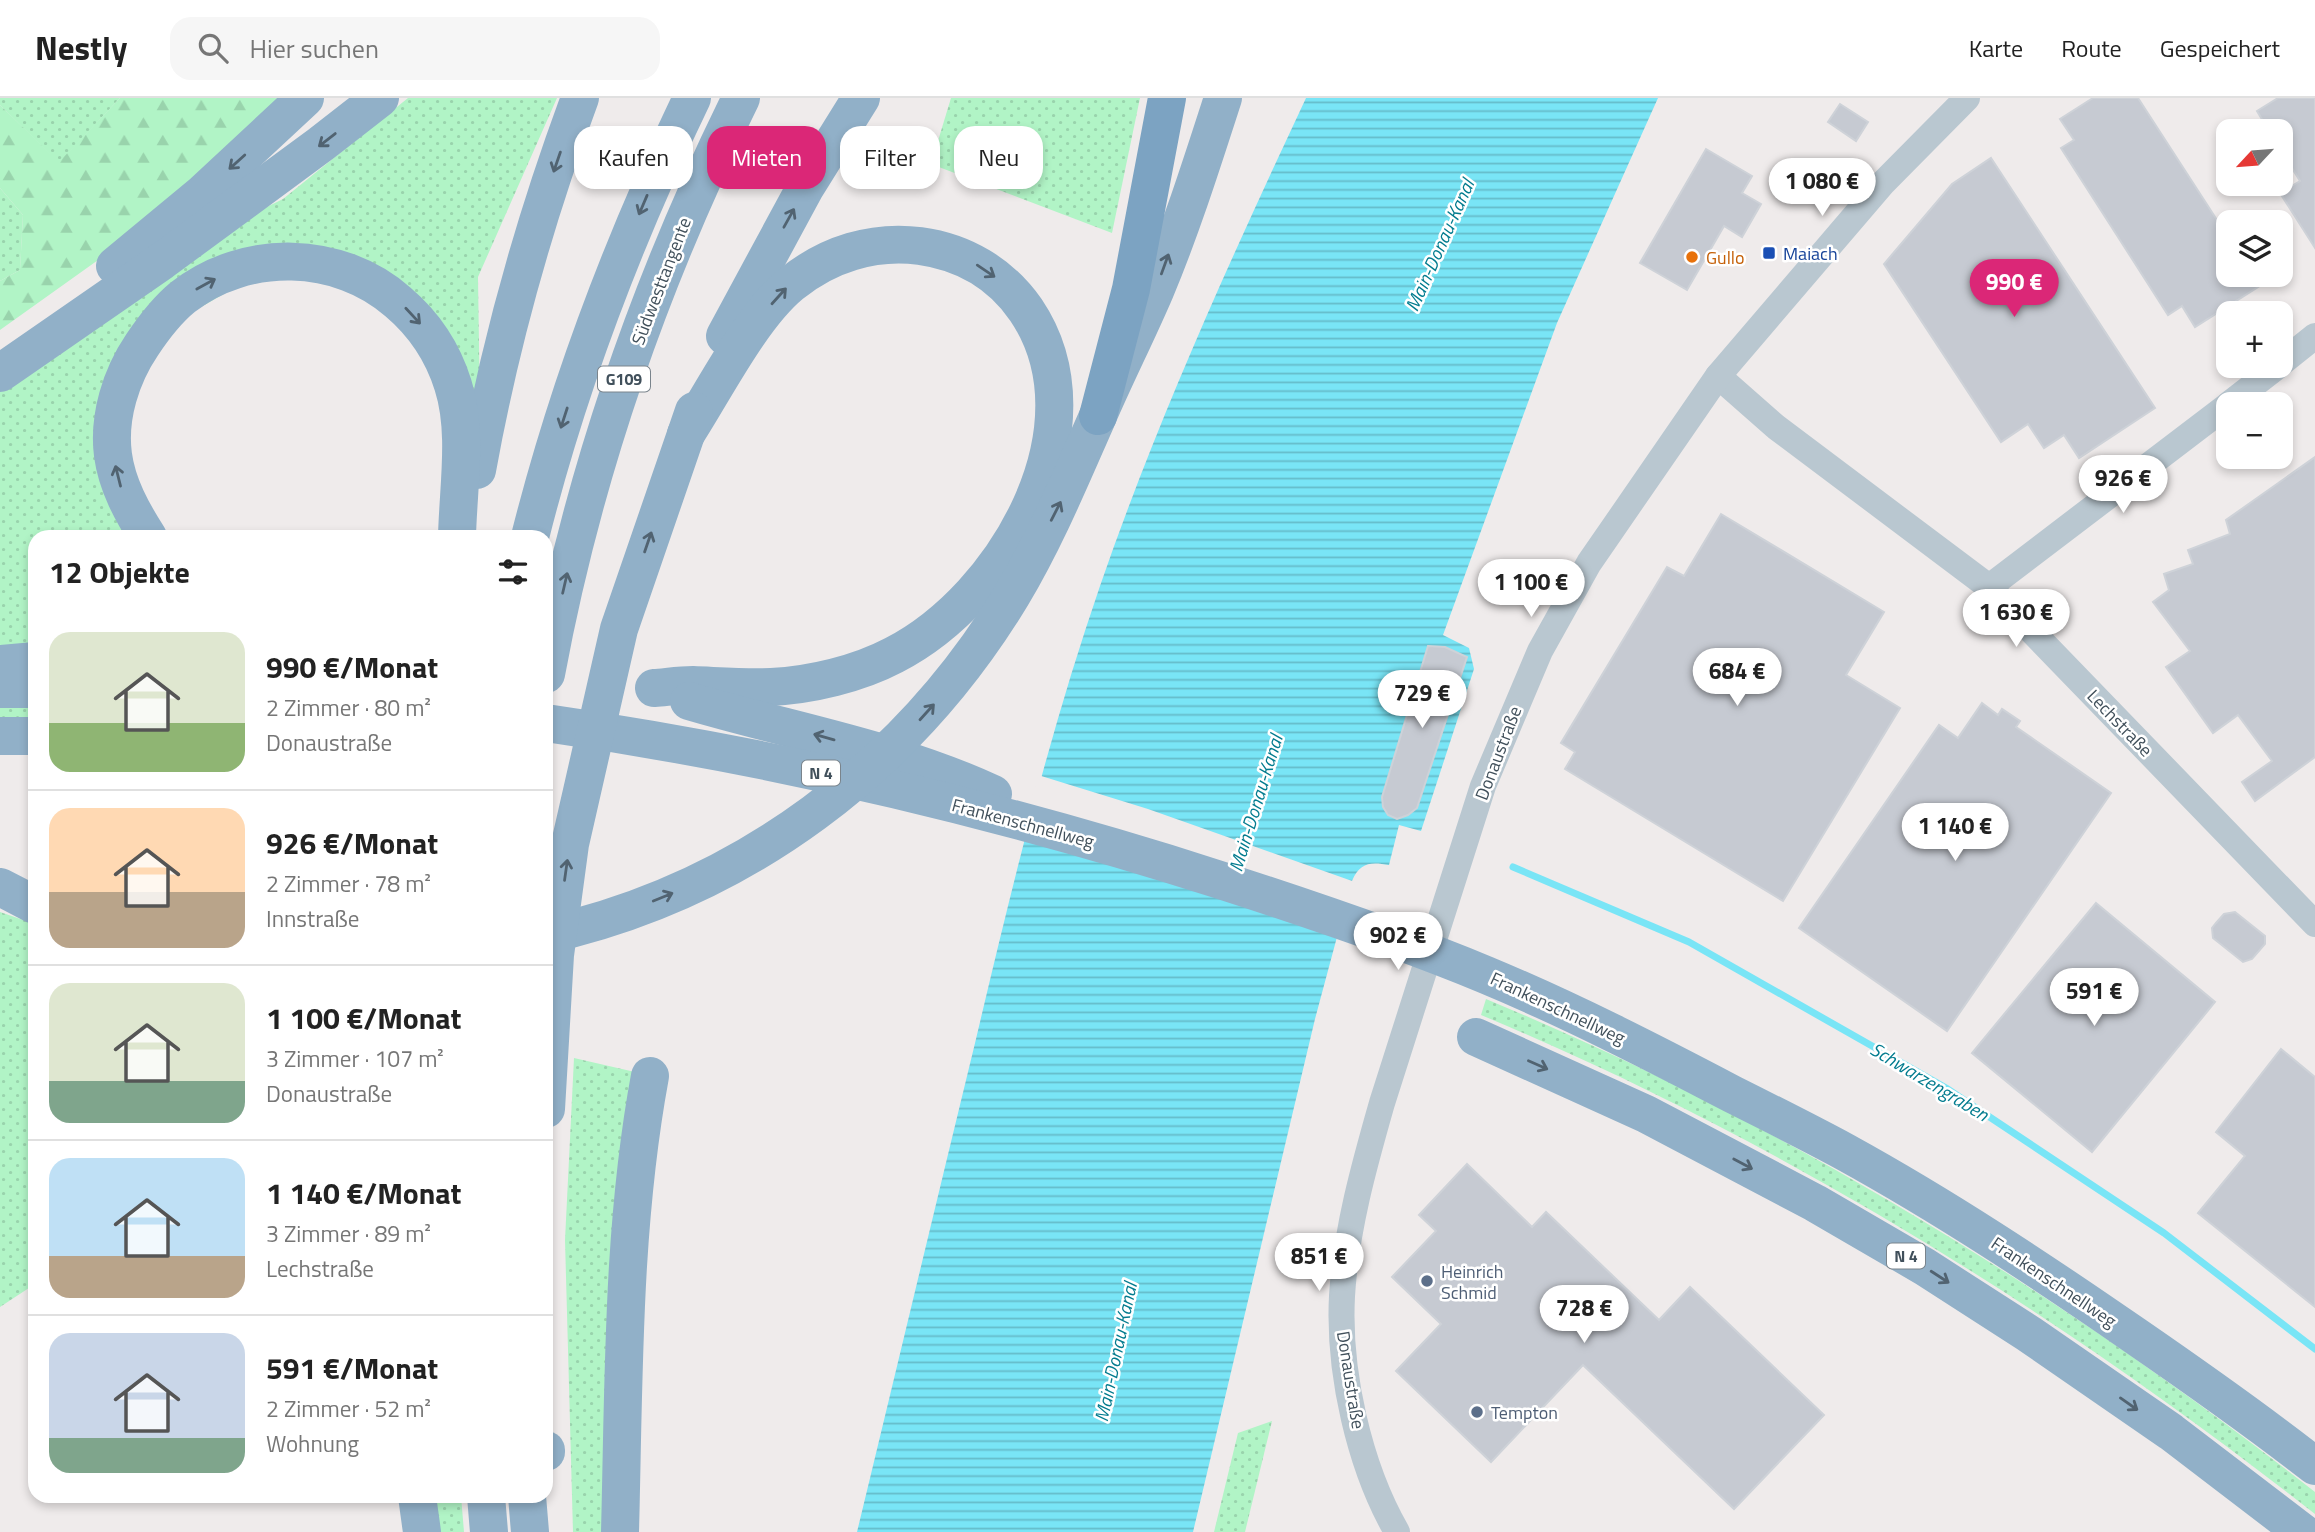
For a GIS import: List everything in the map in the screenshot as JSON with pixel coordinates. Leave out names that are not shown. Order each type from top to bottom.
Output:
[{"type":"highway","points":[[0,353],[156,233],[305,98]]},
{"type":"highway","points":[[0,373],[173,254],[380,98]]},
{"type":"highway","points":[[460,530],[473,494],[498,364],[541,209],[580,98]]},
{"type":"highway","name":"G109","points":[[532,530],[562,425],[610,284],[692,98]]},
{"type":"highway","name":"Südwesttangente","points":[[553,640],[592,478],[617,401],[684,221],[741,98]]},
{"type":"highway","points":[[553,989],[570,844],[619,629],[686,434],[705,380],[742,302],[805,188],[861,98]]},
{"type":"highway","points":[[1098,416],[1131,289],[1167,98]]},
{"type":"highway","points":[[553,933],[599,921],[709,877],[764,846],[831,801],[895,745],[954,680],[1013,593],[1061,503],[1155,291],[1223,98]]},
{"type":"highway","points":[[553,674],[654,688],[691,685],[722,688],[774,687],[821,680],[893,656],[927,635],[965,603],[996,567],[1022,526],[1042,479],[1051,437],[1051,375],[1046,352],[1031,319],[1006,286],[986,270],[964,258],[936,248],[876,246],[845,253],[788,286],[751,332],[686,434]]},
{"type":"highway","points":[[143,530],[121,487],[113,454],[113,424],[117,399],[133,358],[166,313],[184,296],[244,267],[300,261],[324,264],[385,290],[410,312],[439,352],[453,385],[462,436],[458,530]]},
{"type":"highway","points":[[0,664],[28,662]]},
{"type":"highway","points":[[654,688],[691,702],[899,759],[972,784],[1093,841]]},
{"type":"highway","points":[[0,689],[28,689]]},
{"type":"highway","name":"Frankenschnellweg","points":[[553,724],[641,737],[793,766],[975,809],[1093,841],[1336,918],[1398,939],[1492,977],[1683,1068],[1846,1153],[1941,1208],[2058,1282],[2255,1419],[2315,1466]]},
{"type":"highway","points":[[0,736],[28,737]]},
{"type":"highway","points":[[0,887],[28,893]]},
{"type":"highway","points":[[0,887],[28,901]]},
{"type":"highway","name":"N 4","points":[[1476,1037],[1646,1114],[1815,1203],[1925,1267],[2029,1334],[2171,1432],[2302,1532]]},
{"type":"highway","points":[[620,1532],[628,1253],[636,1162],[650,1076]]},
{"type":"highway","points":[[418,1503],[422,1532]]},
{"type":"highway","points":[[487,1503],[489,1532]]},
{"type":"highway","points":[[528,1503],[530,1532]]},
{"type":"highway","points":[[540,1532],[542,1503]]},
{"type":"street","name":"Donaustraße","points":[[1397,1532],[1368,1467],[1354,1418],[1343,1345],[1342,1297],[1359,1189],[1382,1103],[1483,786],[1540,651],[1589,563],[1718,376],[1883,183],[1967,98]]},
{"type":"street","points":[[2293,354],[2315,337]]},
{"type":"street","name":"Lechstraße","points":[[1718,376],[1776,427],[1989,587],[2315,924]]},
{"type":"street","points":[[2245,392],[2262,378]]},
{"type":"street","points":[[1989,587],[2216,414]]},
{"type":"green space","points":[[0,98],[120,98],[59,163],[0,105]]},
{"type":"green space","points":[[120,98],[281,98],[157,218],[0,330],[0,281],[20,270],[23,215],[0,188],[0,105],[59,162]]},
{"type":"green space","points":[[408,98],[557,98],[478,277],[480,413],[452,350],[299,251],[126,350],[134,530],[28,530],[28,652],[0,654],[0,384],[230,225],[283,199]]},
{"type":"green space","points":[[951,98],[1140,98],[1112,233],[997,189],[1043,189],[1043,126],[954,126],[954,173],[940,167],[940,134]]},
{"type":"green space","points":[[0,188],[23,215],[20,270],[0,281]]},
{"type":"green space","points":[[0,703],[28,703],[28,720],[0,720]]},
{"type":"green space","points":[[0,912],[28,922],[28,1289],[0,1307]]},
{"type":"green space","points":[[1486,999],[1597,1047],[1705,1100],[1917,1217],[2020,1281],[2219,1419],[2315,1492],[2315,1514],[2119,1369],[1915,1236],[1702,1118],[1593,1064],[1481,1015]]},
{"type":"green space","points":[[574,1058],[635,1072],[609,1532],[573,1532],[565,1240]]},
{"type":"green space","points":[[1272,1421],[1245,1532],[1214,1532],[1238,1433]]},
{"type":"green space","points":[[429,1503],[462,1503],[464,1532],[433,1532]]},
{"type":"water","name":"Main-Donau-Kanal","points":[[1306,98],[1658,98],[1557,323],[1443,635],[1469,648],[1474,669],[1421,831],[1399,825],[1389,865],[1362,867],[1352,881],[1315,1019],[1193,1532],[857,1532],[1018,867],[1064,698],[1100,586],[1146,461],[1223,278]]},
{"type":"pier","points":[[1038,775],[1148,809],[1355,882],[1340,940],[1301,924],[1022,837]]},
{"type":"building","points":[[2093,98],[2138,98],[2216,218],[2216,287],[2258,287],[2236,301],[2216,301],[2216,314],[2195,327],[2182,306],[2168,315],[2061,148],[2074,140],[2060,119]]},
{"type":"building","points":[[2278,98],[2315,98],[2315,248],[2282,196],[2293,196],[2293,185],[2300,181],[2293,170],[2293,119],[2262,119],[2257,111]]},
{"type":"building","points":[[1840,104],[1868,122],[1856,141],[1828,122]]},
{"type":"building","points":[[1706,149],[1752,176],[1742,193],[1761,204],[1742,237],[1724,226],[1687,290],[1640,263]]},
{"type":"building","points":[[1991,158],[2155,408],[2079,458],[2064,435],[2044,448],[2028,424],[2001,442],[1884,264],[1952,184]]},
{"type":"building","points":[[2315,457],[2315,757],[2255,801],[2242,782],[2272,761],[2238,715],[2213,733],[2166,667],[2190,651],[2153,602],[2169,590],[2164,574],[2193,564],[2188,550],[2230,534],[2226,520]]},
{"type":"building","points":[[1721,514],[1884,612],[1846,675],[1900,708],[1783,901],[1565,769],[1575,752],[1561,743],[1667,567],[1684,576]]},
{"type":"building","points":[[1428,646],[1445,647],[1467,657],[1417,808],[1397,819],[1388,815],[1383,807],[1382,797]]},
{"type":"building","points":[[1982,703],[1998,715],[2002,709],[2020,721],[2016,727],[2111,793],[1947,1031],[1799,928],[1939,725],[1958,738]]},
{"type":"building","points":[[2096,903],[2215,1002],[2092,1152],[1972,1053]]},
{"type":"building","points":[[2235,912],[2265,936],[2265,944],[2252,959],[2243,962],[2213,938],[2212,928],[2216,923],[2224,914]]},
{"type":"building","points":[[2281,1049],[2315,1077],[2315,1307],[2198,1213],[2245,1156],[2216,1132]]},
{"type":"building","points":[[1467,1164],[1532,1227],[1546,1212],[1659,1320],[1690,1287],[1824,1415],[1734,1509],[1583,1365],[1491,1462],[1396,1371],[1441,1324],[1392,1277],[1436,1231],[1419,1215]]},
{"type":"waterway","name":"Schwarzengraben","points":[[1513,867],[1689,942],[1946,1088],[2164,1233],[2315,1349]]},
{"type":"place","name":"Maiach","points":[[1769,253]]},
{"type":"place","name":"Gullo","points":[[1692,257]]},
{"type":"place","name":"Heinrich Schmid","points":[[1427,1281]]},
{"type":"place","name":"Tempton","points":[[1477,1412]]}]
